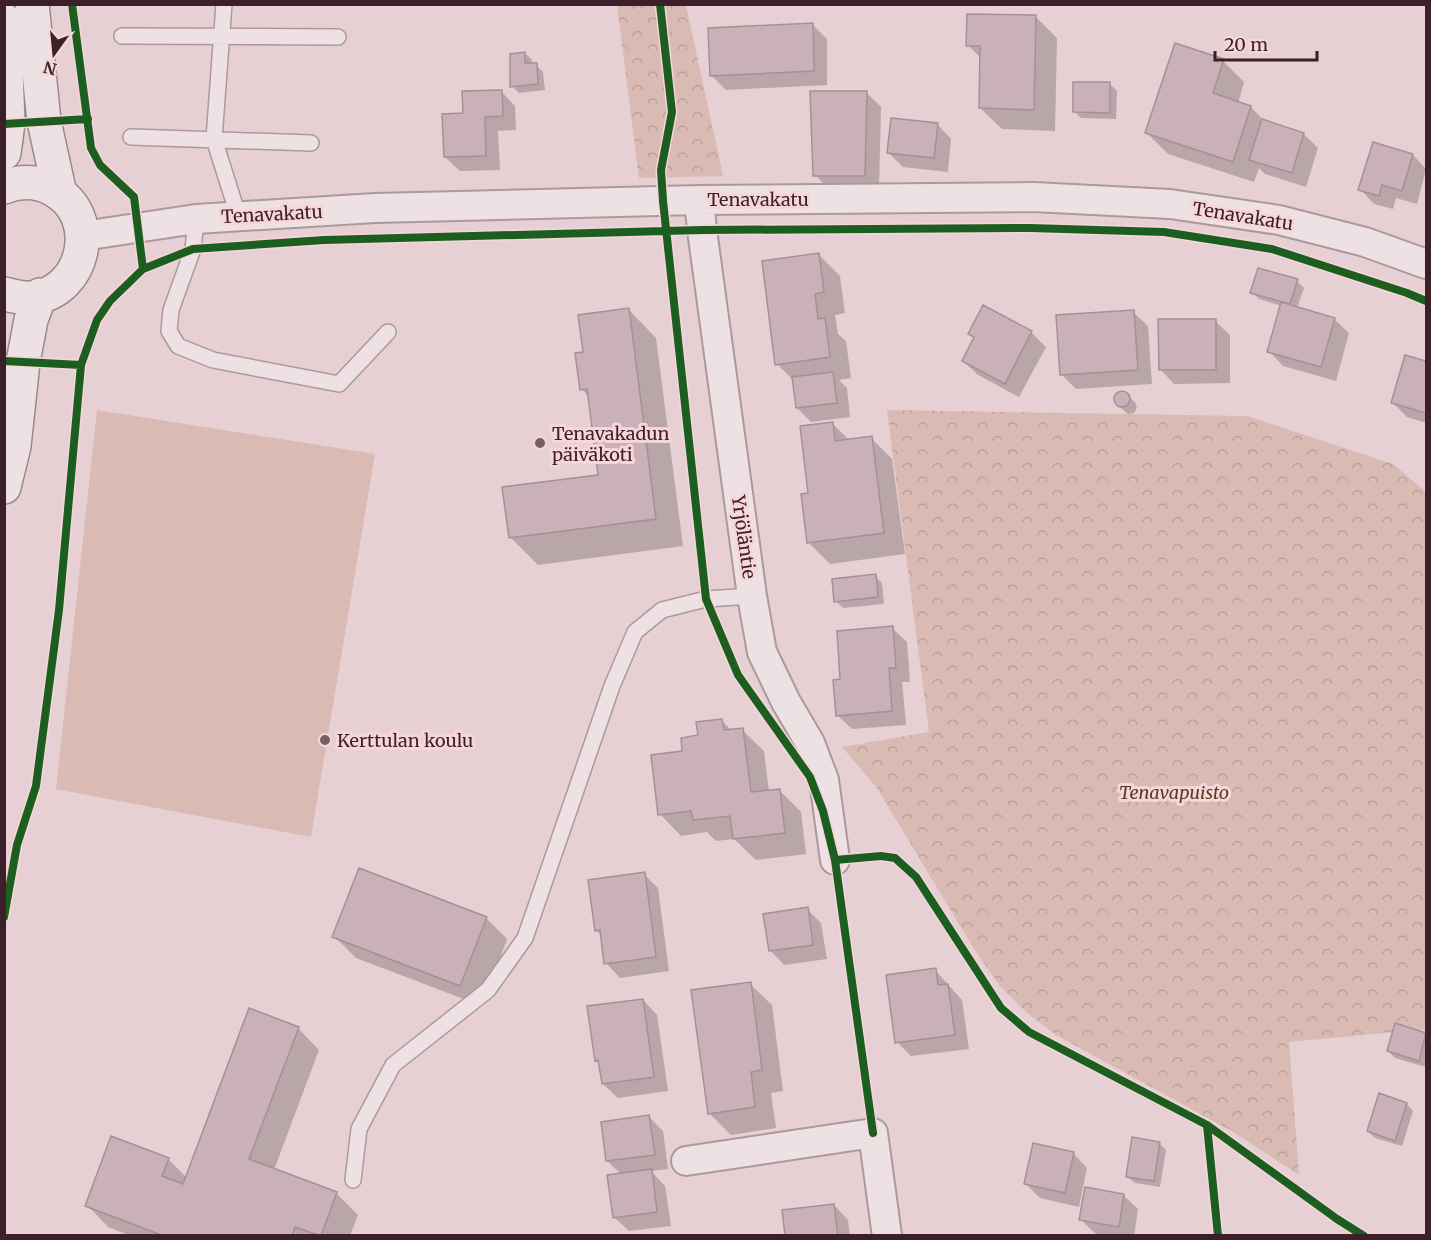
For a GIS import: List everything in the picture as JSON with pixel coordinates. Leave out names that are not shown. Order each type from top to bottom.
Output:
[{"type":"street","points":[[32,4],[44,121],[60,194]]},
{"type":"street","points":[[4,20],[8,115],[4,153]]},
{"type":"street","points":[[4,186],[29,182],[46,186],[60,194],[72,205],[80,219],[83,236],[83,250],[78,264],[60,286],[33,298],[4,294]]},
{"type":"street","name":"Tenavakatu","points":[[83,236],[196,219],[375,208],[699,200],[1034,197],[1170,204],[1279,220],[1365,242],[1426,264]]},
{"type":"street","name":"Yrjöläntie","points":[[699,200],[752,596],[762,652],[786,702],[810,744],[824,780],[835,860]]},
{"type":"street","points":[[4,487],[14,446],[23,362],[31,320],[40,295]]},
{"type":"street","points":[[686,1161],[873,1133],[886,1236]]},
{"type":"lane","points":[[224,4],[214,139],[238,215]]},
{"type":"lane","points":[[122,36],[338,37]]},
{"type":"lane","points":[[131,136],[311,143]]},
{"type":"lane","points":[[196,219],[193,249],[171,310],[169,331],[178,346],[213,360],[339,384],[388,332]]},
{"type":"lane","points":[[353,1180],[359,1129],[393,1065],[488,990],[525,938],[612,686],[635,632],[662,610],[706,599],[752,596]]},
{"type":"green space","points":[[617,5],[686,5],[723,176],[639,178]]},
{"type":"green space","points":[[97,410],[375,454],[311,837],[56,789]]},
{"type":"green space","name":"Tenavapuisto","points":[[887,410],[1247,416],[1393,464],[1426,492],[1426,1029],[1289,1042],[1299,1175],[1235,1133],[1056,1035],[1026,1012],[1000,986],[974,949],[877,788],[842,747],[929,732]]},
{"type":"building","points":[[967,14],[1036,15],[1034,110],[979,108],[980,46],[966,46]]},
{"type":"building","points":[[813,23],[814,71],[710,76],[708,28]]},
{"type":"building","points":[[1175,43],[1224,59],[1213,93],[1251,106],[1233,162],[1145,133]]},
{"type":"building","points":[[525,52],[525,63],[537,63],[538,84],[510,87],[510,54]]},
{"type":"building","points":[[1073,82],[1110,82],[1110,113],[1073,112]]},
{"type":"building","points":[[502,90],[503,116],[485,117],[486,156],[444,157],[442,114],[463,113],[462,91]]},
{"type":"building","points":[[810,91],[867,91],[865,176],[813,176]]},
{"type":"building","points":[[891,118],[938,123],[934,158],[887,153]]},
{"type":"building","points":[[1262,119],[1304,133],[1292,173],[1249,160]]},
{"type":"building","points":[[1373,142],[1413,154],[1402,191],[1382,185],[1379,196],[1358,190]]},
{"type":"building","points":[[819,253],[824,292],[815,294],[818,319],[825,318],[830,357],[775,365],[762,261]]},
{"type":"building","points":[[1258,268],[1298,279],[1290,304],[1250,293]]},
{"type":"building","points":[[1281,302],[1335,318],[1321,367],[1267,352]]},
{"type":"building","points":[[983,305],[1032,331],[1005,384],[962,361],[974,337],[968,334]]},
{"type":"building","points":[[629,308],[656,519],[509,538],[502,487],[598,475],[587,389],[580,390],[575,353],[583,352],[578,315]]},
{"type":"building","points":[[1134,310],[1138,370],[1060,375],[1056,315]]},
{"type":"building","points":[[1158,319],[1216,319],[1216,370],[1159,370]]},
{"type":"building","points":[[1405,355],[1426,361],[1426,413],[1391,403]]},
{"type":"building","points":[[833,372],[837,403],[796,408],[792,377]]},
{"type":"building","points":[[1119,391],[1125,391],[1130,399],[1128,405],[1119,407],[1114,402],[1114,396]]},
{"type":"building","points":[[833,422],[835,441],[872,436],[884,533],[807,543],[801,494],[808,493],[800,426]]},
{"type":"building","points":[[876,574],[878,597],[834,602],[832,579]]},
{"type":"building","points":[[893,626],[896,668],[889,668],[892,711],[836,716],[833,680],[840,679],[837,631]]},
{"type":"building","points":[[722,719],[724,730],[743,728],[751,792],[780,789],[785,833],[733,839],[730,816],[693,820],[691,811],[658,815],[651,755],[682,751],[681,738],[698,735],[696,722]]},
{"type":"building","points":[[359,868],[487,917],[460,986],[332,937]]},
{"type":"building","points":[[645,872],[656,957],[604,964],[600,930],[595,931],[588,880]]},
{"type":"building","points":[[808,907],[813,945],[769,951],[763,914]]},
{"type":"building","points":[[936,968],[938,985],[948,984],[955,1035],[895,1043],[886,975]]},
{"type":"building","points":[[751,982],[762,1070],[751,1072],[755,1107],[708,1114],[691,990]]},
{"type":"building","points":[[643,999],[654,1077],[602,1084],[598,1060],[595,1061],[587,1006]]},
{"type":"building","points":[[249,1008],[299,1027],[249,1159],[337,1192],[321,1236],[295,1227],[292,1236],[164,1236],[85,1206],[111,1136],[169,1158],[162,1176],[183,1184]]},
{"type":"building","points":[[1395,1023],[1426,1033],[1419,1061],[1387,1051]]},
{"type":"building","points":[[1379,1093],[1407,1103],[1395,1141],[1367,1131]]},
{"type":"building","points":[[649,1115],[655,1155],[606,1161],[601,1122]]},
{"type":"building","points":[[1132,1137],[1160,1142],[1154,1181],[1126,1177]]},
{"type":"building","points":[[1033,1143],[1074,1152],[1065,1193],[1024,1184]]},
{"type":"building","points":[[652,1169],[657,1212],[613,1218],[607,1175]]},
{"type":"building","points":[[1085,1187],[1124,1194],[1119,1227],[1079,1220]]},
{"type":"building","points":[[834,1204],[838,1236],[785,1236],[782,1210]]},
{"type":"cycle path","points":[[72,4],[91,148],[100,165],[134,197],[143,269]]},
{"type":"cycle path","points":[[660,4],[672,112],[661,170],[663,201],[706,599],[738,675],[810,777],[823,811],[835,860],[873,1133]]},
{"type":"cycle path","points":[[4,124],[88,119]]},
{"type":"cycle path","points":[[4,917],[17,845],[36,786],[59,610],[81,365],[97,320],[110,301],[143,269],[193,249],[324,240],[702,230],[1030,228],[1164,232],[1272,249],[1426,301]]},
{"type":"cycle path","points":[[4,361],[81,365]]},
{"type":"cycle path","points":[[835,860],[881,856],[895,858],[916,877],[1001,1008],[1029,1032],[1207,1125],[1364,1236]]},
{"type":"cycle path","points":[[1207,1125],[1218,1236]]},
{"type":"place","name":"Tenavakadun päiväkoti","points":[[540,443]]},
{"type":"place","name":"Kerttulan koulu","points":[[325,740]]}]
